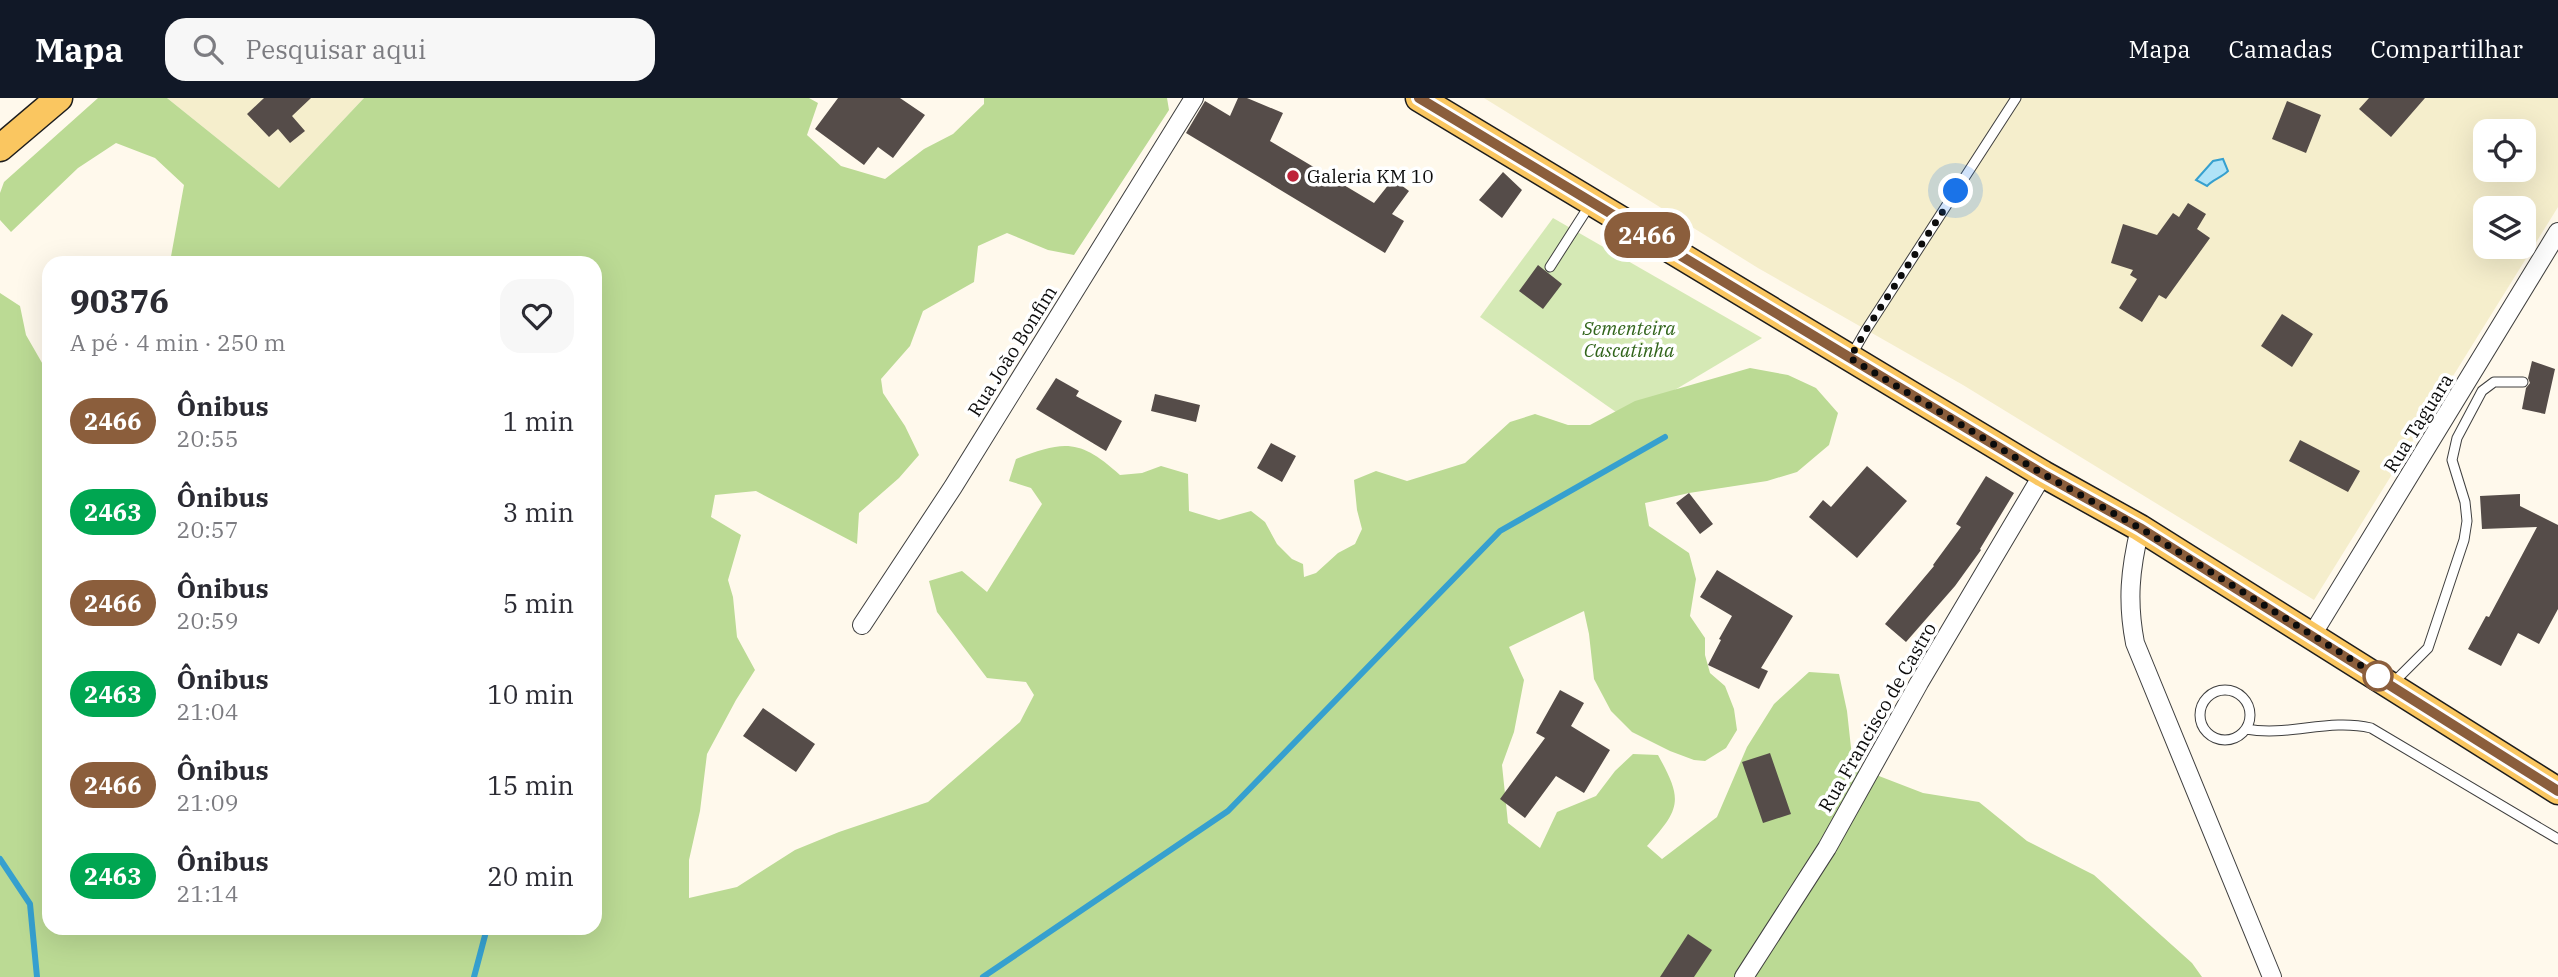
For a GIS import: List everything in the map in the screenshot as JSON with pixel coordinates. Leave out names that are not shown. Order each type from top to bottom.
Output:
[{"type":"main road","points":[[0,148],[59,98]]},
{"type":"main road","points":[[1419,98],[2043,474],[2140,528],[2558,791]]},
{"type":"street","name":"Rua João Bonfim","points":[[862,625],[946,498],[1194,98]]},
{"type":"street","name":"Rua Taguara","points":[[2312,635],[2558,232]]},
{"type":"street","name":"Rua Francisco de Castro","points":[[1744,977],[1826,848],[1919,682],[2043,474]]},
{"type":"street","points":[[2140,528],[2129,592],[2135,643],[2272,977]]},
{"type":"lane","points":[[1850,358],[2017,98]]},
{"type":"lane","points":[[1550,267],[1592,202]]},
{"type":"lane","points":[[2392,685],[2428,648],[2464,540],[2467,521],[2465,502],[2452,460],[2457,438],[2482,391],[2494,382],[2523,382]]},
{"type":"lane","points":[[2246,729],[2250,712],[2242,697],[2227,690],[2210,695],[2204,701],[2200,718],[2207,733],[2215,738],[2232,739],[2246,729],[2266,733],[2285,732],[2329,724],[2353,724],[2371,728],[2558,839]]},
{"type":"shaded area","points":[[167,98],[364,98],[279,188]]},
{"type":"shaded area","points":[[1484,98],[2558,98],[2558,207],[2536,242],[2536,196],[2473,196],[2473,259],[2526,259],[2314,600],[1963,385],[1758,268]]},
{"type":"green space","points":[[98,98],[167,98],[279,188],[364,98],[809,98],[818,103],[807,135],[841,166],[885,179],[924,149],[953,134],[984,104],[984,98],[1167,98],[1169,110],[1074,255],[1048,250],[1007,233],[978,246],[974,282],[923,311],[910,346],[881,379],[883,393],[905,426],[919,455],[899,478],[859,513],[857,544],[756,491],[715,495],[711,517],[741,535],[728,580],[733,597],[737,637],[755,670],[707,754],[700,811],[689,860],[689,898],[737,887],[795,850],[928,802],[1020,722],[1034,695],[1026,682],[987,678],[937,612],[929,581],[962,571],[987,592],[1042,504],[1031,488],[1009,481],[1016,459],[1047,448],[1071,446],[1094,455],[1120,475],[1142,473],[1161,466],[1188,474],[1189,511],[1219,520],[1251,511],[1265,522],[1277,544],[1292,559],[1303,564],[1304,577],[1316,573],[1338,553],[1355,544],[1362,529],[1354,480],[1376,471],[1407,481],[1465,463],[1510,422],[1535,414],[1568,425],[1590,425],[1635,401],[1750,368],[1788,375],[1816,388],[1838,413],[1829,445],[1797,472],[1767,481],[1645,503],[1649,526],[1689,553],[1696,579],[1690,616],[1705,638],[1705,655],[1710,673],[1725,686],[1734,709],[1737,730],[1726,748],[1705,761],[1670,751],[1632,732],[1611,711],[1594,679],[1584,611],[1509,647],[1524,680],[1514,732],[1502,765],[1508,823],[1540,848],[1557,812],[1596,796],[1615,771],[1633,754],[1658,755],[1672,783],[1675,803],[1667,822],[1647,846],[1662,859],[1717,817],[1747,747],[1774,704],[1809,672],[1839,674],[1847,711],[1853,766],[1923,793],[1979,802],[2027,841],[2094,875],[2192,963],[2202,977],[0,977],[0,293],[20,306],[26,335],[42,363],[42,935],[602,935],[602,256],[171,256],[184,185],[155,158],[116,143],[78,168],[11,232],[0,220],[0,193],[4,182]]},
{"type":"green space","name":"Sementeira Cascatinha","points":[[1553,218],[1762,338],[1626,419],[1480,317]]},
{"type":"water","points":[[2223,159],[2228,171],[2207,186],[2196,180],[2213,161]]},
{"type":"building","points":[[264,98],[311,98],[292,116],[305,131],[290,143],[278,129],[269,137],[247,114]]},
{"type":"building","points":[[838,98],[900,98],[925,115],[893,158],[878,147],[864,165],[815,129]]},
{"type":"building","name":"Galeria KM 10","points":[[1238,98],[1247,98],[1283,113],[1270,141],[1374,203],[1393,179],[1409,191],[1392,214],[1404,221],[1385,253],[1186,133],[1205,101],[1230,116]]},
{"type":"building","points":[[2369,98],[2425,98],[2391,137],[2359,109]]},
{"type":"building","points":[[2287,101],[2321,115],[2306,153],[2272,139]]},
{"type":"building","points":[[1503,172],[1522,190],[1502,218],[1479,200]]},
{"type":"building","points":[[2188,203],[2206,214],[2197,229],[2210,238],[2166,299],[2159,295],[2142,322],[2119,308],[2137,279],[2130,275],[2133,270],[2111,263],[2123,224],[2157,235],[2173,213],[2179,217]]},
{"type":"building","points":[[1538,265],[1562,284],[1543,309],[1519,291]]},
{"type":"building","points":[[2282,314],[2313,334],[2292,367],[2261,346]]},
{"type":"building","points":[[2532,361],[2555,369],[2545,414],[2522,409],[2526,388],[2530,383],[2528,378]]},
{"type":"building","points":[[1056,378],[1079,391],[1076,396],[1122,421],[1106,451],[1036,409]]},
{"type":"building","points":[[1155,394],[1200,405],[1196,422],[1151,411]]},
{"type":"building","points":[[2300,440],[2360,471],[2348,492],[2289,461]]},
{"type":"building","points":[[1271,443],[1296,456],[1282,482],[1257,468]]},
{"type":"building","points":[[1867,466],[1907,501],[1857,558],[1809,517],[1823,500],[1831,507]]},
{"type":"building","points":[[1986,476],[2014,493],[1981,550],[1955,586],[1906,642],[1885,624],[1934,566],[1961,527],[1956,524]]},
{"type":"building","points":[[1689,493],[1713,524],[1700,534],[1676,503]]},
{"type":"building","points":[[2520,494],[2520,506],[2558,525],[2558,609],[2539,644],[2518,633],[2501,666],[2468,649],[2486,616],[2489,617],[2537,527],[2482,529],[2480,496]]},
{"type":"building","points":[[1717,570],[1793,616],[1761,668],[1768,671],[1759,689],[1708,665],[1732,616],[1700,597]]},
{"type":"building","points":[[1560,690],[1584,703],[1571,726],[1610,750],[1584,793],[1556,776],[1525,818],[1500,799],[1545,738],[1536,733]]},
{"type":"building","points":[[763,708],[815,744],[796,772],[743,736]]},
{"type":"building","points":[[1770,753],[1791,814],[1763,823],[1742,762]]},
{"type":"building","points":[[1688,934],[1712,950],[1694,977],[1660,977]]},
{"type":"waterway","points":[[983,977],[1228,811],[1500,531],[1665,437]]},
{"type":"waterway","points":[[0,859],[30,904],[37,977]]},
{"type":"waterway","points":[[474,977],[485,935]]},
{"type":"bus line","name":"2466","points":[[1419,98],[2043,474],[2140,528],[2558,791]]},
{"type":"place","name":"Galeria KM 10","points":[[1293,176]]},
{"type":"route","points":[[1956,191],[1850,358],[2043,474],[2140,528],[2378,676]]}]
